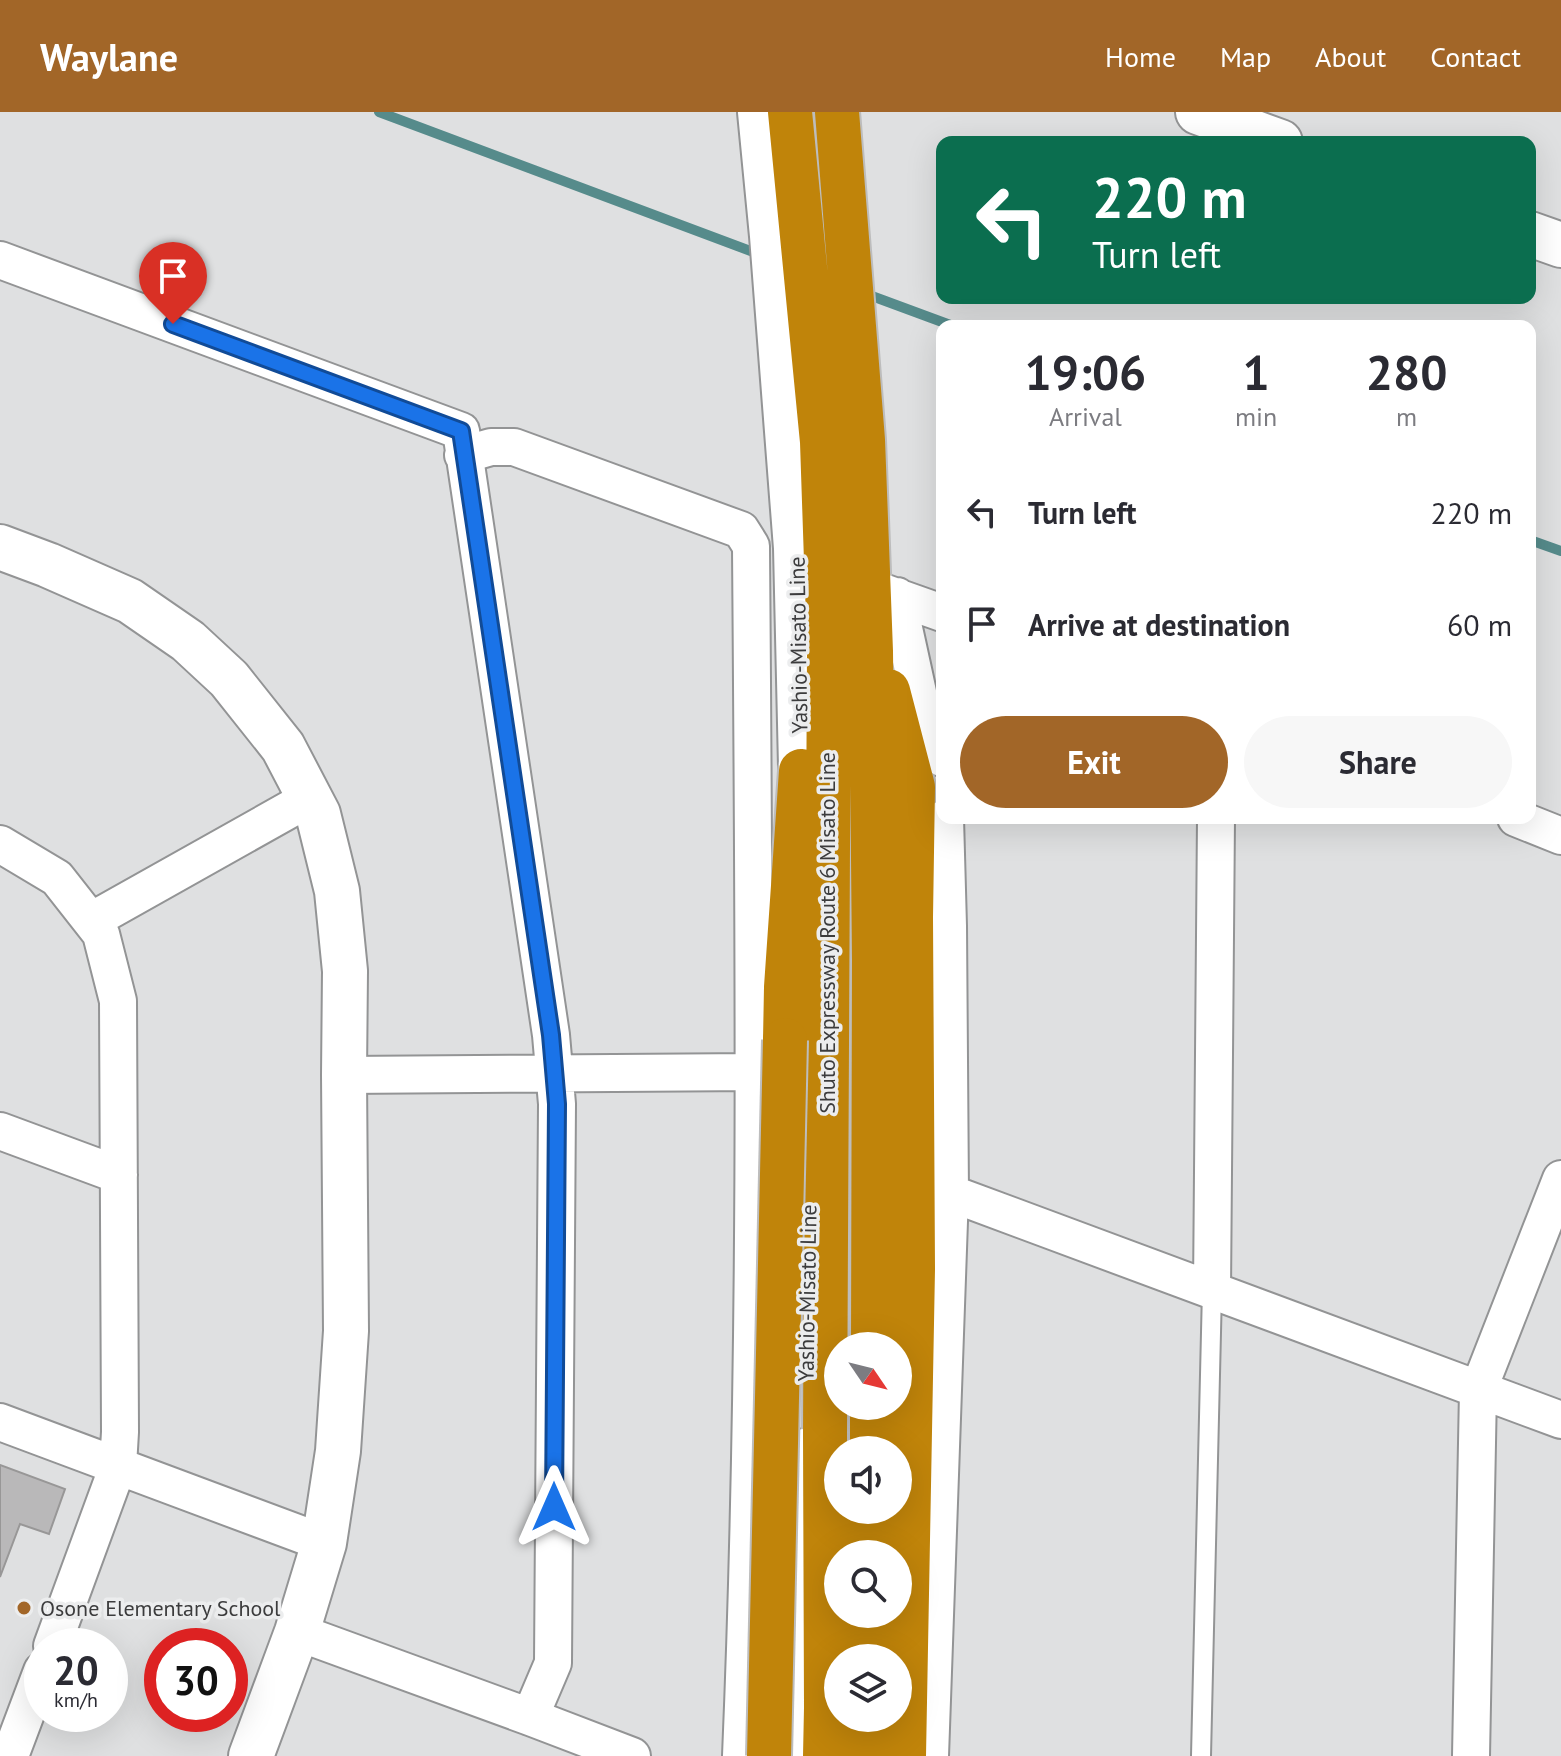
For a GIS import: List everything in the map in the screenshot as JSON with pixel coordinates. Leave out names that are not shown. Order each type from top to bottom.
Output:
[{"type":"highway","name":"Shuto Expressway Route 6 Misato Line","points":[[790,112],[822,442],[829,650],[825,1756]]},
{"type":"highway","name":"Shuto Expressway Route 6 Misato Line","points":[[837,112],[863,440],[871,651],[873,1332]]},
{"type":"highway","points":[[883,673],[913,787],[913,1269],[904,1756]]},
{"type":"highway","points":[[769,1756],[786,987],[801,771]]},
{"type":"highway","points":[[860,1756],[861,1732]]},
{"type":"main road","name":"Yashio-Misato Line","points":[[760,112],[796,548],[808,1154],[797,1756]]},
{"type":"main road","points":[[850,112],[889,594],[883,673],[896,1186],[895,1332]]},
{"type":"main road","points":[[1198,112],[1264,136]]},
{"type":"main road","points":[[1536,236],[1561,245]]},
{"type":"main road","points":[[0,547],[130,601],[188,641],[229,679],[283,747],[310,798],[318,814],[337,891],[345,971],[346,1331],[338,1451],[324,1543],[297,1632],[251,1756]]},
{"type":"main road","points":[[886,1756],[887,1732]]},
{"type":"street","points":[[0,260],[461,431],[549,1019],[557,1119],[553,1663],[530,1717]]},
{"type":"street","points":[[463,455],[491,447],[514,447],[741,530],[751,546],[755,1072],[741,1756]]},
{"type":"street","points":[[889,594],[936,611]]},
{"type":"street","points":[[889,594],[919,697],[936,742]]},
{"type":"street","points":[[91,921],[310,798]]},
{"type":"street","points":[[930,1756],[950,1193],[945,824]]},
{"type":"street","points":[[1212,1290],[1216,824]]},
{"type":"street","points":[[1531,824],[1561,836]]},
{"type":"street","points":[[0,844],[57,878],[101,934],[118,1001],[118,1466],[59,1628]]},
{"type":"street","points":[[344,1075],[755,1072]]},
{"type":"street","points":[[0,1131],[119,1175]]},
{"type":"street","points":[[1471,1756],[1478,1391],[1561,1179]]},
{"type":"street","points":[[950,1193],[1561,1420]]},
{"type":"street","points":[[0,1422],[324,1543]]},
{"type":"street","points":[[748,1497],[805,1435]]},
{"type":"street","points":[[297,1632],[632,1756]]},
{"type":"street","points":[[10,1756],[24,1719]]},
{"type":"lane","points":[[1201,1756],[1212,1290]]},
{"type":"building","points":[[0,1465],[65,1489],[49,1534],[20,1524],[0,1577]]},
{"type":"waterway","points":[[379,112],[764,256]]},
{"type":"waterway","points":[[861,292],[937,320]]},
{"type":"waterway","points":[[1536,542],[1561,551]]},
{"type":"place","name":"Osone Elementary School","points":[[24,1608]]},
{"type":"route","points":[[173,324],[461,431],[551,1035],[557,1104],[554,1507]]}]
